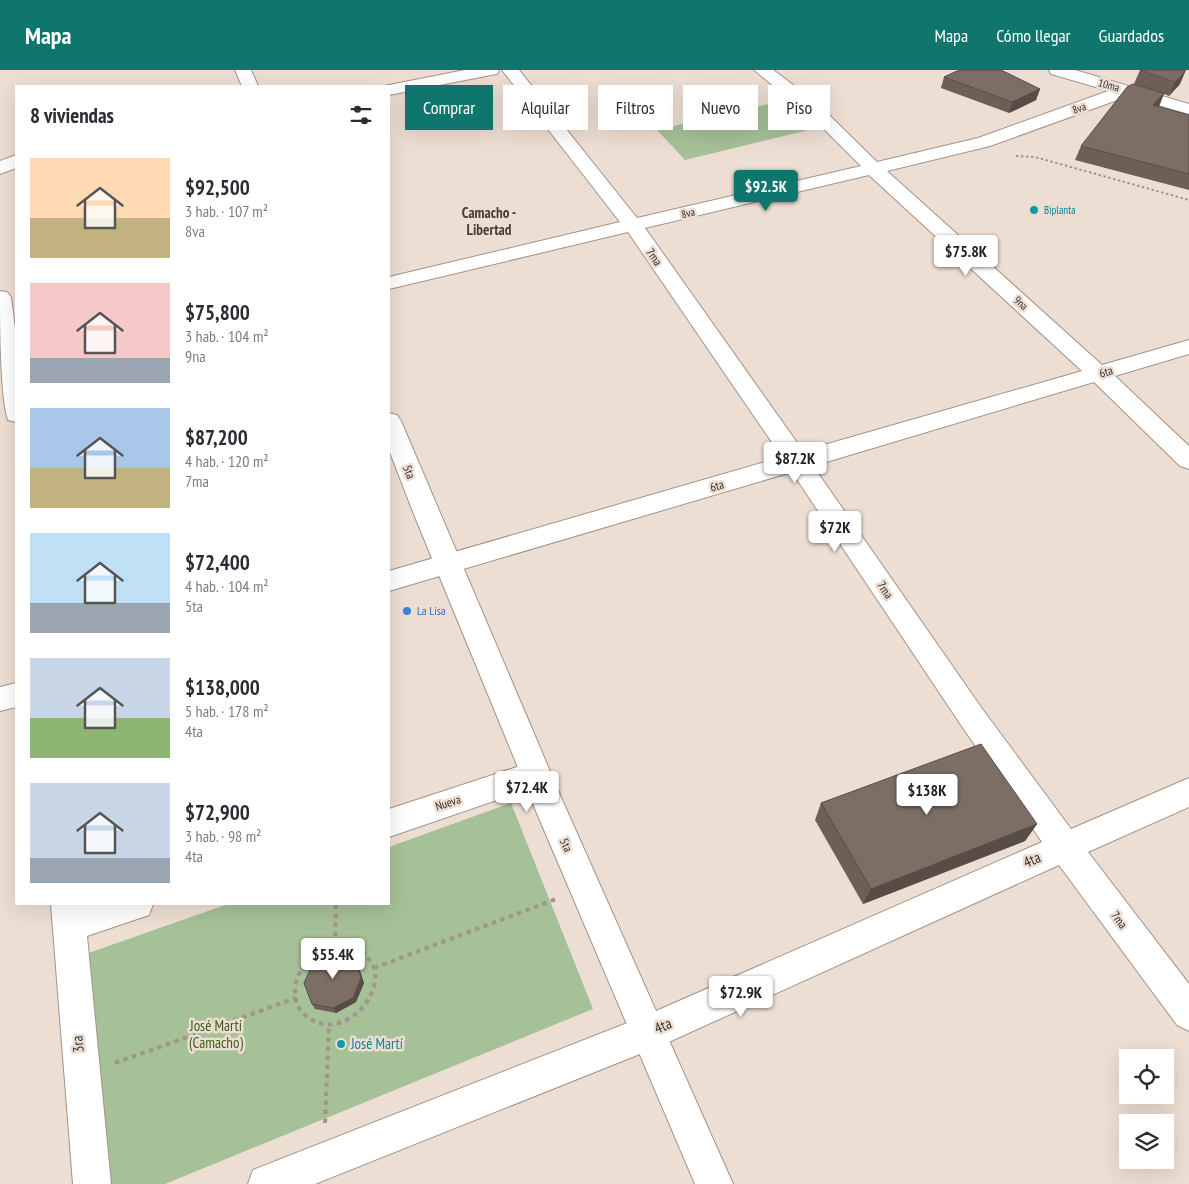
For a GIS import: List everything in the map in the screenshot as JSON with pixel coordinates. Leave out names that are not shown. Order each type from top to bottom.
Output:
[{"type":"street","points":[[243,70],[250,85]]},
{"type":"street","points":[[390,90],[491,70]]},
{"type":"street","name":"7ma","points":[[510,70],[632,226],[798,462],[973,719],[1064,846],[1189,1013]]},
{"type":"street","name":"9na","points":[[762,70],[794,92],[844,135],[875,170],[1099,374],[1189,460]]},
{"type":"street","name":"10ma","points":[[1057,70],[1189,109]]},
{"type":"street","name":"8va","points":[[390,283],[875,170],[984,142],[1128,90]]},
{"type":"street","points":[[0,168],[15,161]]},
{"type":"street","points":[[0,298],[15,408]]},
{"type":"street","name":"6ta","points":[[390,581],[1189,347]]},
{"type":"street","name":"5ta","points":[[390,424],[446,564],[535,774],[714,1184]]},
{"type":"street","points":[[0,699],[15,695]]},
{"type":"street","name":"Nueva","points":[[390,822],[535,774]]},
{"type":"street","name":"4ta","points":[[267,1184],[647,1033],[1189,792]]},
{"type":"street","points":[[68,915],[131,905]]},
{"type":"street","name":"3ra","points":[[68,915],[92,1184]]},
{"type":"path","points":[[1016,156],[1035,157],[1189,200]]},
{"type":"path","points":[[374,968],[585,888]]},
{"type":"path","points":[[335,945],[336,905]]},
{"type":"path","points":[[335,945],[348,946],[359,950],[368,957],[374,968],[376,980],[373,993],[366,1006],[356,1016],[343,1022],[329,1024],[311,1020],[298,1007],[296,998],[298,975],[304,964],[313,955],[335,945]]},
{"type":"path","points":[[81,1075],[296,998]]},
{"type":"path","points":[[323,1162],[329,1024]]},
{"type":"green space","points":[[768,104],[768,130],[809,130],[685,160],[657,130],[673,130],[673,126],[683,124],[683,130],[758,130],[758,107]]},
{"type":"green space","name":"José Martí (Camacho)","points":[[511,803],[593,1009],[165,1184],[111,1184],[83,955],[225,905],[390,905],[390,847]]},
{"type":"building","points":[[959,70],[1001,70],[1040,89],[1012,102],[944,77]]},
{"type":"building","points":[[1140,70],[1186,70],[1175,82]]},
{"type":"building","points":[[1133,84],[1164,93],[1153,105],[1189,115],[1189,174],[1081,146],[1127,87]]},
{"type":"building","points":[[981,744],[1037,824],[871,889],[821,803]]},
{"type":"building","points":[[336,952],[356,960],[361,978],[353,998],[333,1008],[312,1004],[304,983],[314,961]]},
{"type":"place","name":"Biplanta","points":[[1034,210]]},
{"type":"place","name":"La Lisa","points":[[407,611]]},
{"type":"place","name":"José Martí","points":[[341,1044]]},
{"type":"district","name":"Camacho - Libertad","points":[[489,222]]}]
